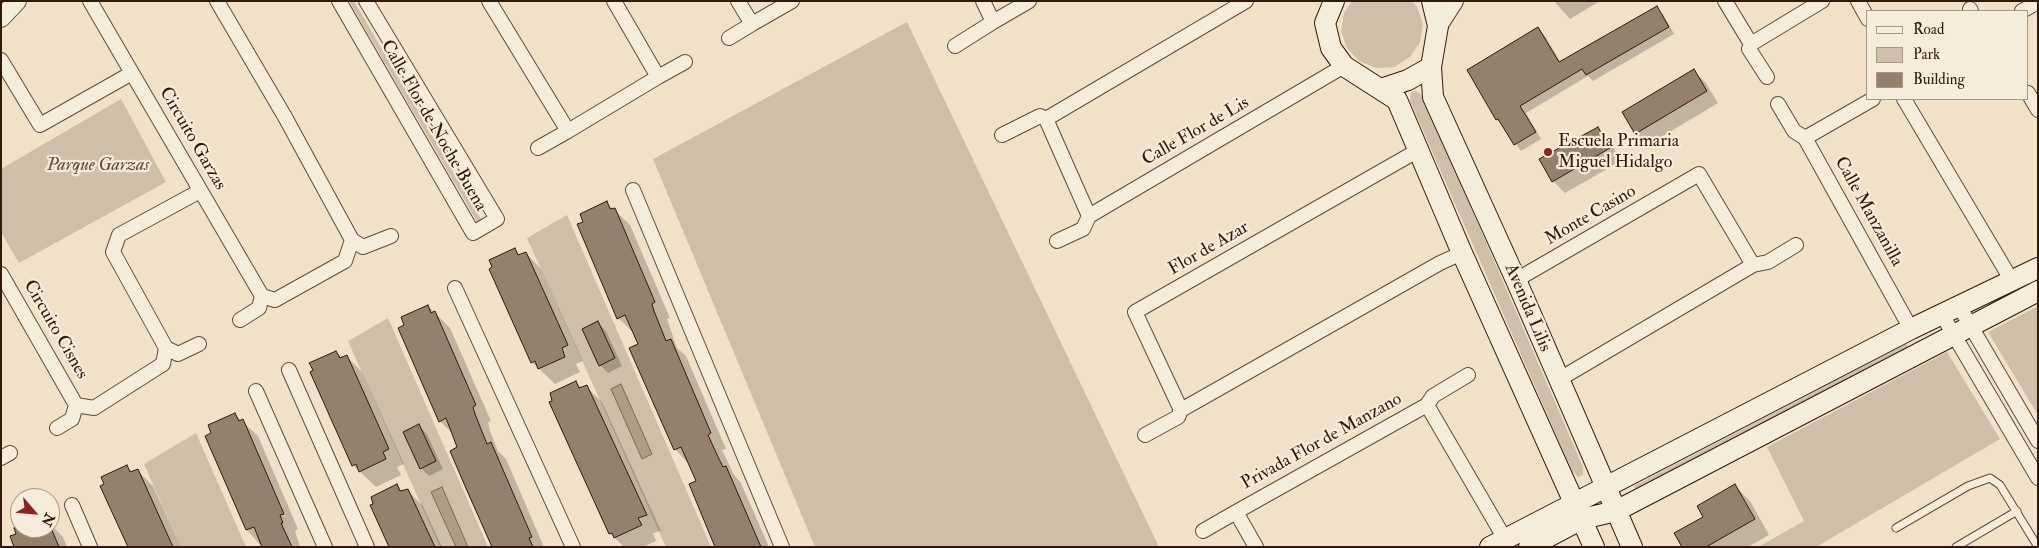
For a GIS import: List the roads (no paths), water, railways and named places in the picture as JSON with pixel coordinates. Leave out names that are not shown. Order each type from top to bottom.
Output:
[{"type":"main road","points":[[1334,1],[1325,23],[1331,48],[1344,66]]},
{"type":"main road","points":[[1432,1],[1438,26]]},
{"type":"main road","name":"Avenida Lilis","points":[[1438,26],[1430,67],[1433,97],[1516,280],[1604,488],[1632,547]]},
{"type":"main road","name":"Avenida Lilis","points":[[1344,66],[1397,100],[1417,151],[1594,547]]},
{"type":"main road","points":[[1381,89],[1408,80],[1430,67]]},
{"type":"main road","points":[[1529,547],[1578,511],[1604,488],[1911,329],[2038,268]]},
{"type":"main road","points":[[1498,543],[1578,511],[1616,511],[2029,296],[2012,281]]},
{"type":"street","points":[[1,18],[17,1]]},
{"type":"street","name":"Circuito Garzas","points":[[90,1],[262,296]]},
{"type":"street","points":[[217,1],[285,117],[352,240],[363,247],[391,236]]},
{"type":"street","name":"Calle Flor de Noche Buena","points":[[339,1],[473,233],[497,219],[366,1]]},
{"type":"street","points":[[489,1],[568,131]]},
{"type":"street","points":[[614,1],[658,77]]},
{"type":"street","points":[[738,1],[752,24]]},
{"type":"street","points":[[730,38],[792,1]]},
{"type":"street","points":[[984,1],[993,22]]},
{"type":"street","points":[[955,46],[1029,1]]},
{"type":"street","points":[[1046,119],[1246,1]]},
{"type":"street","points":[[1438,26],[1454,1]]},
{"type":"street","points":[[1725,1],[1751,44]]},
{"type":"street","points":[[1766,77],[1749,50],[1751,44],[1822,1]]},
{"type":"street","points":[[1858,1],[1866,15]]},
{"type":"street","points":[[2024,10],[2038,2]]},
{"type":"street","points":[[1,60],[40,125],[132,72]]},
{"type":"street","points":[[538,148],[685,62]]},
{"type":"street","name":"Calle Flor de Lis","points":[[1058,241],[1083,229],[1089,216],[1344,66]]},
{"type":"street","points":[[2029,95],[2038,110]]},
{"type":"street","points":[[1805,138],[1870,100]]},
{"type":"street","points":[[1905,100],[2012,281]]},
{"type":"street","name":"Calle Manzanilla","points":[[1778,104],[1794,131],[1805,138],[1911,329]]},
{"type":"street","points":[[1002,135],[1040,116],[1046,119],[1089,216]]},
{"type":"street","name":"Flor de Azar","points":[[1181,410],[1135,312],[1417,151]]},
{"type":"street","name":"Monte Casino","points":[[1516,280],[1699,174],[1753,265]]},
{"type":"street","points":[[633,190],[782,547]]},
{"type":"street","points":[[199,344],[178,354],[166,348],[113,252],[119,235],[200,191]]},
{"type":"street","points":[[240,320],[259,308],[262,296],[275,300],[344,261],[352,240]]},
{"type":"street","points":[[1558,380],[1753,265],[1768,262],[1796,245]]},
{"type":"street","points":[[1145,435],[1178,417],[1181,410],[1440,263],[1462,253]]},
{"type":"street","name":"Circuito Cisnes","points":[[1,274],[76,404],[72,419],[57,428]]},
{"type":"street","points":[[455,288],[573,547]]},
{"type":"street","points":[[1950,310],[1971,326],[2038,441]]},
{"type":"street","points":[[1950,310],[1953,335],[2038,478]]},
{"type":"street","name":"Circuito Cisnes","points":[[76,404],[94,408],[163,364],[166,348]]},
{"type":"street","points":[[289,370],[366,547]]},
{"type":"street","name":"Privada Flor de Manzano","points":[[1203,531],[1427,405],[1433,396],[1468,375]]},
{"type":"street","points":[[256,391],[325,547]]},
{"type":"street","name":"Privada Flor de Manzano","points":[[1427,405],[1490,512],[1498,543]]},
{"type":"street","points":[[72,505],[90,547]]},
{"type":"street","name":"Privada Flor de Manzano","points":[[1236,512],[1256,547]]},
{"type":"lane","points":[[1896,528],[1968,486],[1990,478],[2000,485],[2038,547]]},
{"type":"lane","points":[[1956,547],[2017,511]]},
{"type":"place","name":"Escuela Primaria Miguel Hidalgo","points":[[1548,152]]},
{"type":"park label","name":"Parque Garzas","points":[[98,166]]}]
